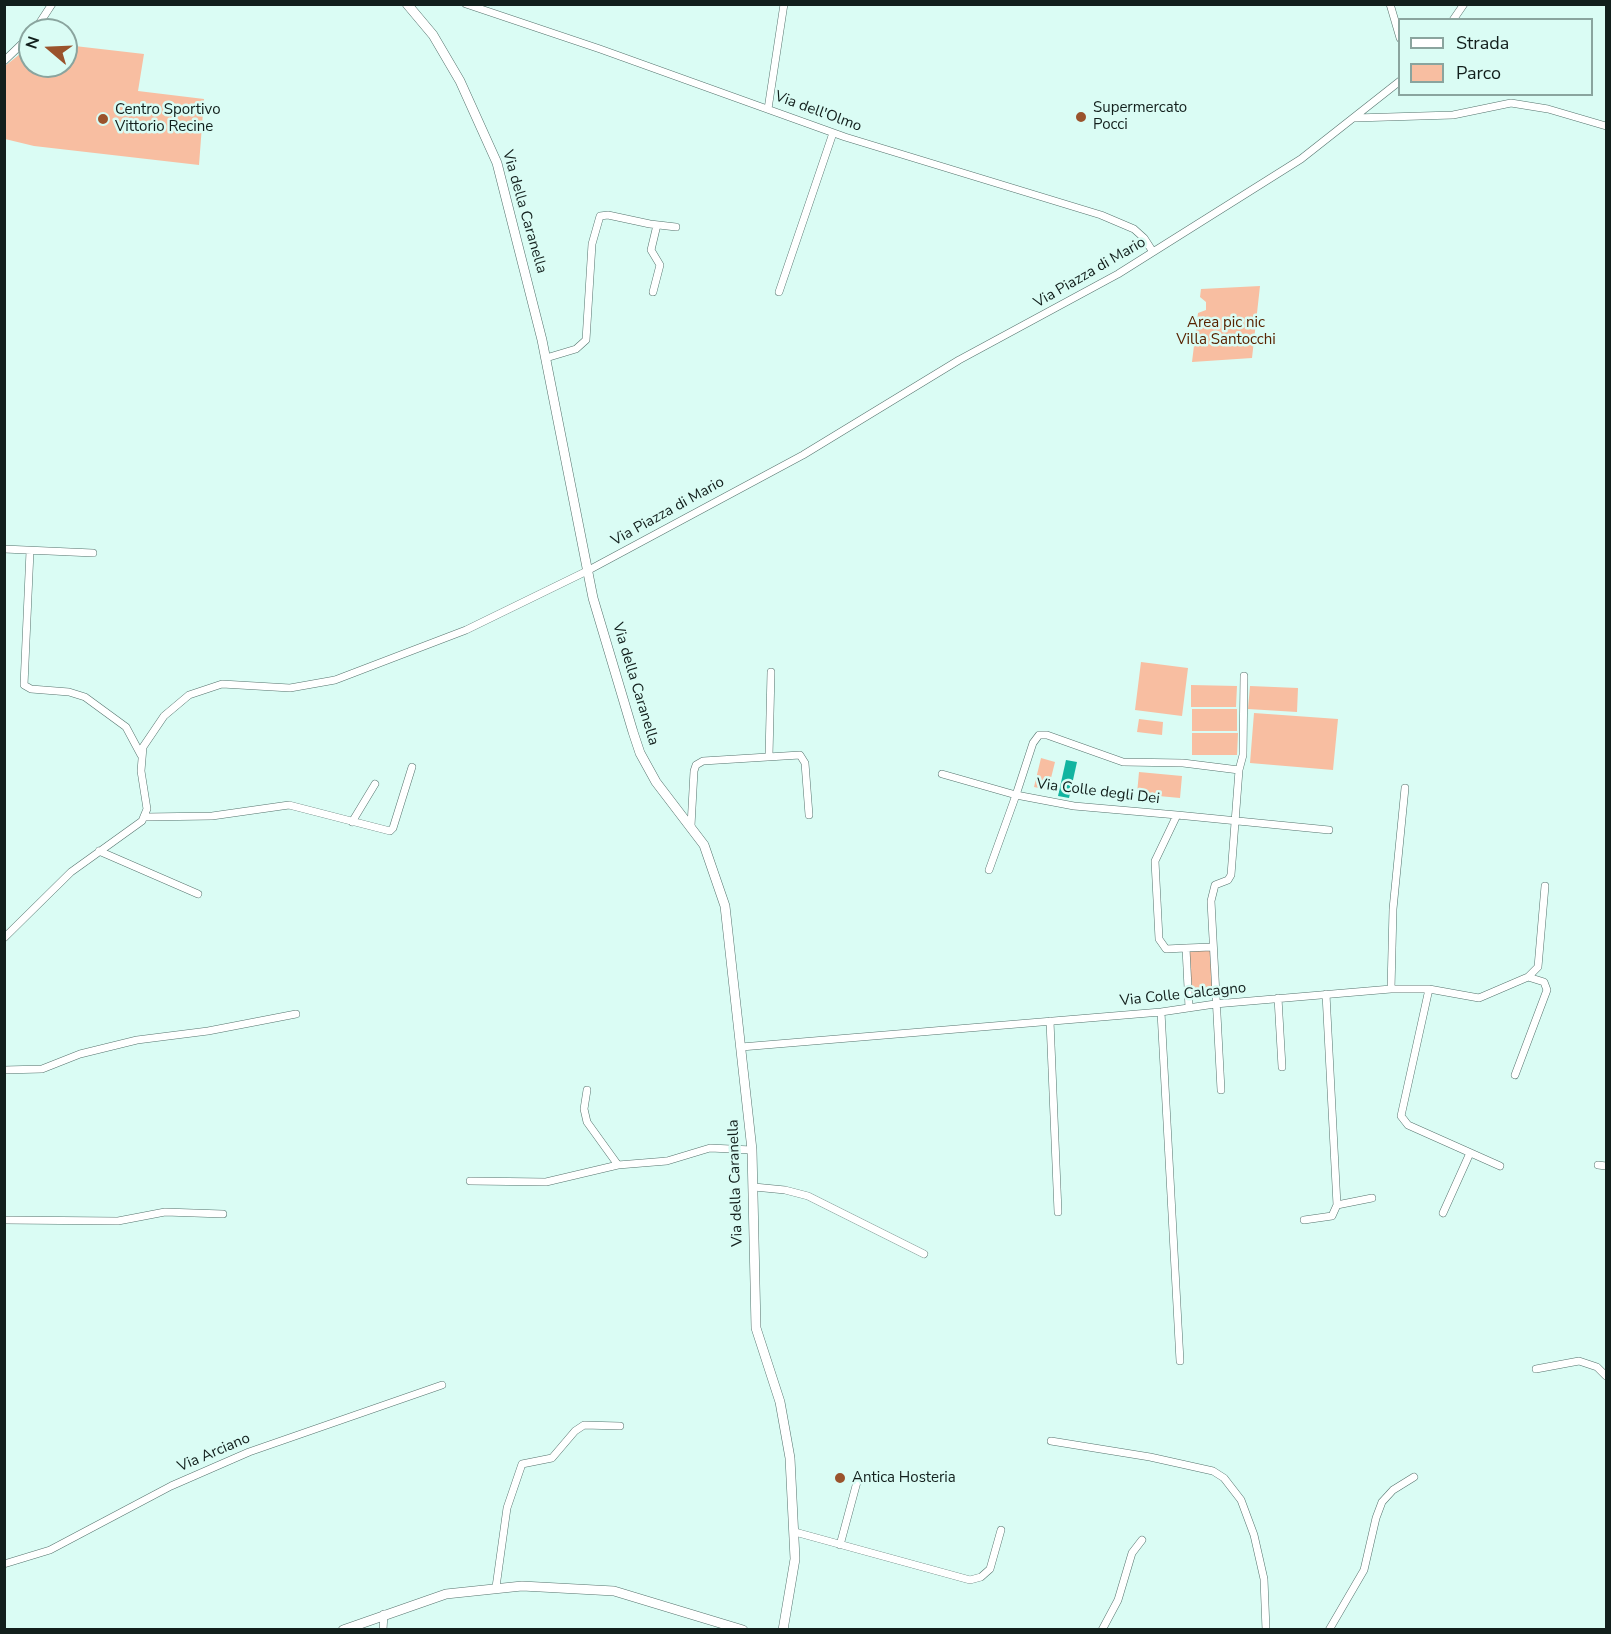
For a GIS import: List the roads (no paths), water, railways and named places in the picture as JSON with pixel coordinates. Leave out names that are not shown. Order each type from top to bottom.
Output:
[{"type":"main road","name":"Via della Caranella","points":[[407,4],[441,48],[488,139],[505,189],[546,358],[587,571],[640,753],[660,788],[691,826],[708,854],[725,906],[752,1150],[753,1291],[756,1328],[763,1356],[778,1395],[786,1428],[795,1533],[794,1571],[783,1629]]},
{"type":"main road","points":[[343,1629],[446,1594],[496,1587],[614,1591],[743,1629]]},
{"type":"street","points":[[43,18],[52,4]]},
{"type":"street","name":"Via dell'Olmo","points":[[466,4],[834,133],[1020,188],[1114,220],[1140,234],[1153,252]]},
{"type":"street","points":[[768,109],[784,4]]},
{"type":"street","points":[[1390,4],[1398,31]]},
{"type":"street","points":[[1454,18],[1464,4]]},
{"type":"street","points":[[4,61],[18,48]]},
{"type":"street","name":"Via Piazza di Mario","points":[[141,755],[146,741],[164,716],[177,703],[198,691],[222,684],[290,688],[335,680],[466,630],[587,571],[802,456],[951,364],[1089,291],[1153,252],[1295,163],[1398,83]]},
{"type":"street","points":[[1354,117],[1453,115],[1510,103],[1548,109],[1606,126]]},
{"type":"street","points":[[779,292],[834,133]]},
{"type":"street","points":[[546,358],[576,349],[586,340],[592,244],[600,216],[608,215],[676,227]]},
{"type":"street","points":[[653,292],[660,266],[651,250],[657,225]]},
{"type":"street","points":[[4,549],[93,554]]},
{"type":"street","points":[[4,938],[61,880],[99,851],[133,830],[145,817],[147,806],[141,755],[126,727],[90,700],[72,692],[31,689],[24,685],[30,551]]},
{"type":"street","points":[[769,756],[771,672]]},
{"type":"street","points":[[1221,1090],[1212,947],[1212,891],[1216,883],[1228,880],[1231,875],[1239,770],[1243,758],[1244,676]]},
{"type":"street","name":"Via Colle degli Dei","points":[[989,870],[1034,741],[1043,734],[1123,762],[1183,763],[1239,770]]},
{"type":"street","points":[[691,826],[694,771],[699,763],[769,756],[802,756],[809,815]]},
{"type":"street","points":[[145,817],[212,816],[289,805],[391,831],[412,767]]},
{"type":"street","name":"Via Colle degli Dei","points":[[942,774],[1016,795],[1084,807],[1329,830]]},
{"type":"street","points":[[352,822],[375,784]]},
{"type":"street","points":[[1391,989],[1392,921],[1405,788]]},
{"type":"street","name":"Via Colle degli Dei","points":[[1177,815],[1155,861],[1159,939],[1166,949],[1212,947]]},
{"type":"street","points":[[99,851],[198,894]]},
{"type":"street","points":[[1515,1075],[1546,990],[1544,982],[1528,976],[1540,962],[1545,886]]},
{"type":"street","points":[[1186,948],[1190,1008]]},
{"type":"street","name":"Via Colle Calcagno","points":[[741,1047],[1050,1022],[1161,1012],[1215,1004],[1391,989],[1429,989],[1477,999],[1528,976]]},
{"type":"street","points":[[1429,989],[1401,1116],[1408,1125],[1500,1166]]},
{"type":"street","points":[[1304,1220],[1333,1215],[1337,1205],[1326,994]]},
{"type":"street","points":[[1278,998],[1282,1067]]},
{"type":"street","points":[[1161,1012],[1180,1361]]},
{"type":"street","points":[[4,1070],[42,1069],[80,1054],[136,1040],[208,1031],[296,1014]]},
{"type":"street","points":[[1050,1022],[1058,1212]]},
{"type":"street","points":[[587,1090],[584,1109],[587,1122],[618,1165]]},
{"type":"street","points":[[470,1181],[546,1182],[618,1165],[667,1161],[715,1147],[752,1150]]},
{"type":"street","points":[[1443,1213],[1470,1153]]},
{"type":"street","points":[[1598,1165],[1606,1166]]},
{"type":"street","points":[[754,1187],[785,1190],[808,1196],[924,1254]]},
{"type":"street","points":[[1337,1205],[1372,1198]]},
{"type":"street","points":[[4,1220],[118,1221],[165,1212],[223,1214]]},
{"type":"street","points":[[1536,1370],[1579,1361],[1597,1367],[1606,1376]]},
{"type":"street","name":"Via Arciano","points":[[4,1564],[50,1550],[171,1486],[249,1452],[442,1385]]},
{"type":"street","points":[[496,1587],[507,1505],[522,1464],[552,1458],[575,1431],[584,1425],[620,1426]]},
{"type":"street","points":[[1051,1441],[1150,1457],[1213,1471],[1224,1478],[1241,1500],[1254,1534],[1264,1579],[1266,1629]]},
{"type":"street","points":[[1329,1629],[1364,1570],[1382,1502],[1393,1490],[1414,1477]]},
{"type":"street","points":[[840,1545],[857,1482]]},
{"type":"street","points":[[795,1533],[970,1580],[981,1577],[990,1569],[1001,1530]]},
{"type":"street","points":[[1102,1629],[1118,1600],[1132,1554],[1142,1540]]},
{"type":"street","points":[[383,1629],[384,1614]]},
{"type":"place","name":"Supermercato Pocci","points":[[1081,117]]},
{"type":"place","name":"Centro Sportivo Vittorio Recine","points":[[103,119]]},
{"type":"place","name":"Antica Hosteria","points":[[840,1478]]},
{"type":"park label","name":"Area pic nic Villa Santocchi","points":[[1226,332]]}]
